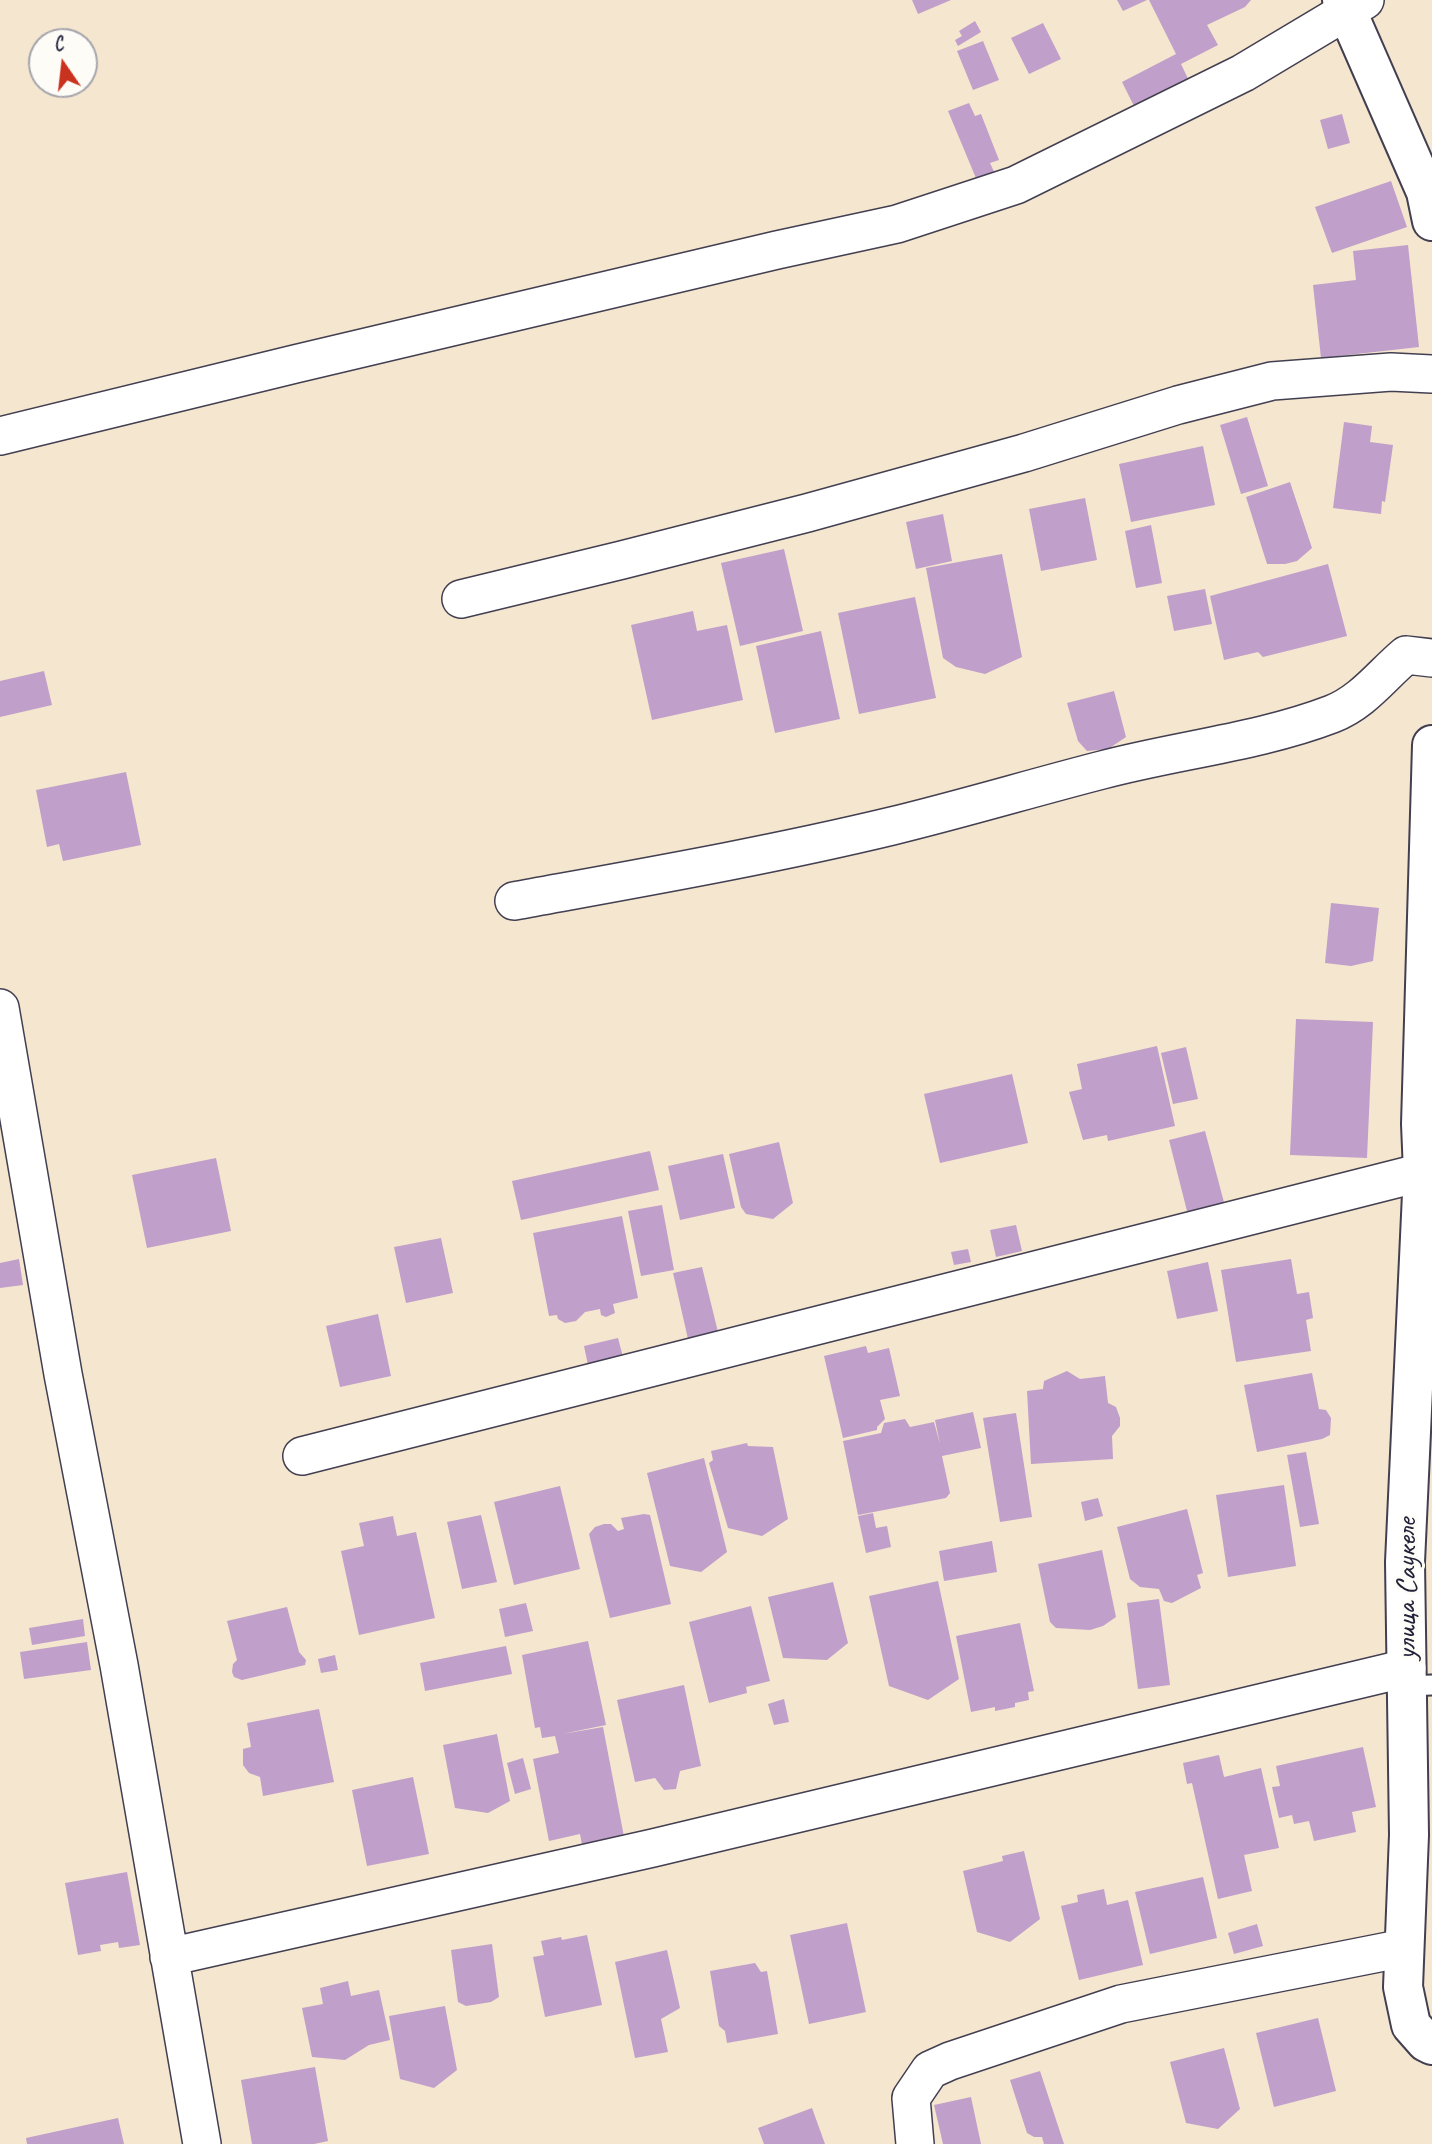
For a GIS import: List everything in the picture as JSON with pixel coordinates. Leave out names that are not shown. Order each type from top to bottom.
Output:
[{"type":"street","points":[[0,436],[777,250],[897,224],[1016,184],[1243,72],[1351,3],[1426,191],[1432,221]]},
{"type":"street","points":[[461,598],[807,513],[1024,453],[1178,405],[1272,381],[1391,372],[1432,374]]},
{"type":"street","points":[[514,901],[682,870],[892,826],[1105,769],[1269,732],[1335,713],[1373,689],[1388,670],[1406,655],[1432,658]]},
{"type":"street","name":"улица Саукеле","points":[[1432,745],[1427,1123],[1405,1562],[1416,1680],[1404,1948],[1404,1987],[1411,2025],[1432,2045]]},
{"type":"street","points":[[0,1007],[63,1374],[120,1665],[202,2144]]},
{"type":"street","points":[[302,1456],[1423,1172]]},
{"type":"street","points":[[169,1957],[1416,1680]]},
{"type":"street","points":[[915,2144],[911,2098],[930,2070],[950,2061],[1121,2004],[1404,1948]]},
{"type":"building","points":[[912,0],[951,0],[918,14]]},
{"type":"building","points":[[1117,0],[1147,0],[1123,11]]},
{"type":"building","points":[[1149,0],[1251,0],[1245,7],[1207,25],[1218,45],[1181,64],[1193,89],[1139,116],[1122,82],[1176,54]]},
{"type":"building","points":[[975,21],[981,32],[958,46],[955,40],[962,36],[959,31]]},
{"type":"building","points":[[1043,23],[1061,59],[1029,74],[1011,38]]},
{"type":"building","points":[[983,41],[999,80],[973,90],[957,51]]},
{"type":"building","points":[[969,103],[975,116],[981,114],[999,160],[990,163],[996,176],[978,183],[948,111]]},
{"type":"building","points":[[1342,114],[1350,143],[1328,149],[1320,120]]},
{"type":"building","points":[[1391,181],[1407,227],[1332,253],[1315,207]]},
{"type":"building","points":[[1408,245],[1419,347],[1321,358],[1313,285],[1356,280],[1353,251]]},
{"type":"building","points":[[1247,417],[1268,486],[1241,494],[1220,425]]},
{"type":"building","points":[[1344,422],[1372,426],[1370,442],[1393,445],[1381,514],[1333,508]]},
{"type":"building","points":[[1203,446],[1215,505],[1131,522],[1119,464]]},
{"type":"building","points":[[1290,482],[1312,548],[1297,561],[1267,564],[1246,497]]},
{"type":"building","points":[[1085,498],[1097,560],[1041,571],[1029,509]]},
{"type":"building","points":[[943,514],[952,561],[916,569],[906,522]]},
{"type":"building","points":[[1151,525],[1162,583],[1136,588],[1125,531]]},
{"type":"building","points":[[784,549],[803,631],[740,646],[721,563]]},
{"type":"building","points":[[1002,554],[1022,657],[985,674],[956,667],[943,658],[926,568]]},
{"type":"building","points":[[1328,564],[1347,636],[1263,657],[1258,652],[1224,660],[1210,596]]},
{"type":"building","points":[[1205,589],[1212,624],[1174,631],[1167,596]]},
{"type":"building","points":[[915,597],[936,698],[859,714],[838,613]]},
{"type":"building","points":[[693,611],[697,631],[727,625],[743,700],[652,720],[631,625]]},
{"type":"building","points":[[821,631],[840,719],[775,733],[756,646]]},
{"type":"building","points":[[44,671],[52,705],[0,717],[0,681]]},
{"type":"building","points":[[1114,691],[1126,737],[1108,749],[1087,751],[1078,741],[1067,703]]},
{"type":"building","points":[[126,772],[141,845],[63,861],[59,844],[47,847],[36,790]]},
{"type":"building","points":[[1331,903],[1379,908],[1373,961],[1351,966],[1325,963]]},
{"type":"building","points":[[1296,1019],[1373,1022],[1367,1158],[1290,1155]]},
{"type":"building","points":[[1157,1046],[1175,1126],[1108,1141],[1107,1135],[1083,1140],[1069,1092],[1082,1089],[1077,1064]]},
{"type":"building","points":[[1186,1047],[1198,1099],[1173,1104],[1161,1053]]},
{"type":"building","points":[[1012,1074],[1028,1143],[940,1163],[924,1094]]},
{"type":"building","points":[[1205,1131],[1225,1206],[1188,1215],[1169,1140]]},
{"type":"building","points":[[779,1142],[793,1203],[773,1219],[746,1214],[741,1207],[729,1154]]},
{"type":"building","points":[[650,1151],[659,1190],[521,1220],[512,1181]]},
{"type":"building","points":[[723,1154],[735,1208],[680,1220],[668,1166]]},
{"type":"building","points":[[216,1158],[231,1231],[147,1248],[132,1175]]},
{"type":"building","points":[[662,1205],[674,1270],[641,1276],[628,1211]]},
{"type":"building","points":[[622,1216],[638,1298],[613,1304],[615,1313],[606,1317],[601,1315],[600,1309],[585,1312],[576,1321],[565,1323],[558,1319],[557,1315],[549,1316],[533,1233]]},
{"type":"building","points":[[1016,1225],[1022,1251],[996,1257],[990,1230]]},
{"type":"building","points":[[441,1238],[453,1293],[406,1303],[394,1247]]},
{"type":"building","points":[[968,1249],[971,1262],[954,1265],[951,1252]]},
{"type":"building","points":[[19,1259],[23,1285],[0,1288],[0,1263]]},
{"type":"building","points":[[1291,1259],[1297,1294],[1309,1292],[1313,1318],[1306,1320],[1311,1351],[1236,1362],[1221,1270]]},
{"type":"building","points":[[1208,1262],[1218,1311],[1177,1319],[1167,1271]]},
{"type":"building","points":[[702,1267],[718,1332],[688,1339],[673,1273]]},
{"type":"building","points":[[378,1314],[391,1376],[340,1387],[326,1326]]},
{"type":"building","points":[[618,1338],[623,1357],[588,1365],[584,1346]]},
{"type":"building","points":[[866,1346],[868,1353],[889,1348],[900,1396],[880,1400],[885,1419],[877,1430],[843,1438],[824,1356]]},
{"type":"building","points":[[1067,1371],[1080,1379],[1105,1376],[1108,1403],[1116,1407],[1120,1418],[1120,1426],[1112,1436],[1113,1459],[1031,1464],[1027,1391],[1043,1389],[1044,1381]]},
{"type":"building","points":[[1312,1373],[1319,1409],[1326,1410],[1331,1418],[1330,1435],[1257,1452],[1244,1385]]},
{"type":"building","points":[[973,1412],[981,1448],[942,1456],[950,1493],[946,1498],[858,1515],[843,1441],[881,1433],[884,1423],[905,1419],[910,1427],[934,1422],[940,1444],[935,1420]]},
{"type":"building","points":[[1016,1413],[1032,1517],[1000,1522],[983,1418]]},
{"type":"building","points":[[747,1443],[748,1446],[773,1447],[788,1519],[762,1536],[728,1528],[709,1463],[713,1460],[711,1451]]},
{"type":"building","points":[[1306,1452],[1319,1524],[1300,1527],[1287,1455]]},
{"type":"building","points":[[704,1458],[727,1552],[701,1572],[670,1566],[647,1473]]},
{"type":"building","points":[[1284,1485],[1296,1566],[1228,1577],[1216,1495]]},
{"type":"building","points":[[560,1486],[580,1569],[514,1585],[494,1502]]},
{"type":"building","points":[[1098,1498],[1103,1516],[1085,1521],[1081,1502]]},
{"type":"building","points":[[1187,1509],[1203,1573],[1197,1575],[1201,1588],[1172,1603],[1164,1601],[1159,1589],[1140,1587],[1130,1579],[1117,1527]]},
{"type":"building","points":[[873,1513],[876,1528],[887,1526],[891,1547],[866,1553],[858,1516]]},
{"type":"building","points":[[481,1515],[497,1582],[462,1589],[447,1522]]},
{"type":"building","points":[[650,1515],[671,1604],[610,1618],[589,1534],[595,1527],[604,1524],[611,1524],[618,1531],[624,1529],[621,1518]]},
{"type":"building","points":[[393,1516],[397,1536],[416,1532],[435,1618],[359,1635],[341,1551],[364,1546],[359,1523]]},
{"type":"building","points":[[992,1541],[997,1572],[944,1581],[939,1551]]},
{"type":"building","points":[[1102,1550],[1116,1617],[1103,1626],[1090,1630],[1056,1628],[1050,1622],[1038,1564]]},
{"type":"building","points":[[938,1581],[959,1679],[928,1700],[889,1686],[869,1596]]},
{"type":"building","points":[[833,1582],[848,1643],[827,1660],[783,1658],[768,1597]]},
{"type":"building","points":[[1159,1599],[1170,1685],[1138,1689],[1127,1603]]},
{"type":"building","points":[[526,1603],[533,1631],[505,1637],[499,1609]]},
{"type":"building","points":[[751,1606],[770,1681],[746,1687],[747,1693],[709,1703],[689,1622]]},
{"type":"building","points":[[287,1607],[299,1652],[306,1660],[305,1665],[242,1680],[234,1677],[233,1664],[237,1660],[227,1621]]},
{"type":"building","points":[[83,1619],[85,1636],[32,1645],[29,1628]]},
{"type":"building","points":[[1020,1623],[1034,1691],[1028,1692],[1029,1700],[1015,1703],[1015,1707],[995,1711],[995,1707],[971,1712],[956,1636]]},
{"type":"building","points":[[588,1641],[606,1725],[562,1734],[603,1727],[625,1842],[583,1850],[580,1834],[549,1841],[533,1759],[559,1753],[555,1736],[542,1738],[540,1727],[535,1728],[522,1655]]},
{"type":"building","points":[[87,1642],[91,1670],[24,1679],[20,1652]]},
{"type":"building","points":[[506,1646],[512,1674],[425,1691],[420,1663]]},
{"type":"building","points":[[335,1655],[338,1670],[321,1673],[318,1659]]},
{"type":"building","points":[[684,1685],[701,1766],[680,1771],[676,1789],[664,1790],[655,1778],[635,1782],[617,1700]]},
{"type":"building","points":[[784,1699],[789,1722],[774,1725],[768,1704]]},
{"type":"building","points":[[319,1709],[334,1782],[263,1796],[260,1777],[249,1773],[243,1765],[243,1749],[251,1747],[247,1723]]},
{"type":"building","points":[[497,1734],[510,1801],[488,1813],[455,1808],[443,1745]]},
{"type":"building","points":[[1363,1747],[1376,1807],[1352,1812],[1356,1832],[1314,1841],[1309,1821],[1294,1824],[1292,1815],[1279,1818],[1272,1787],[1280,1786],[1276,1766]]},
{"type":"building","points":[[1219,1755],[1224,1777],[1261,1768],[1279,1848],[1244,1855],[1252,1891],[1218,1899],[1192,1783],[1187,1784],[1183,1763]]},
{"type":"building","points":[[523,1758],[531,1789],[515,1794],[507,1763]]},
{"type":"building","points":[[413,1777],[429,1854],[367,1866],[352,1790]]},
{"type":"building","points":[[1024,1851],[1040,1919],[1010,1942],[977,1932],[963,1871],[1003,1861],[1002,1856]]},
{"type":"building","points":[[127,1872],[140,1945],[119,1948],[118,1942],[100,1945],[101,1951],[78,1955],[65,1883]]},
{"type":"building","points":[[1203,1877],[1217,1938],[1150,1954],[1135,1892]]},
{"type":"building","points":[[1104,1889],[1107,1905],[1128,1900],[1143,1965],[1079,1980],[1061,1906],[1078,1902],[1077,1895]]},
{"type":"building","points":[[847,1923],[866,2012],[809,2024],[790,1935]]},
{"type":"building","points":[[1257,1924],[1263,1946],[1234,1954],[1228,1933]]},
{"type":"building","points":[[587,1935],[602,2005],[545,2017],[533,1957],[544,1955],[541,1941]]},
{"type":"building","points":[[492,1944],[499,1997],[491,2002],[466,2006],[458,2002],[451,1950]]},
{"type":"building","points":[[667,1950],[680,2008],[661,2019],[668,2052],[635,2058],[615,1962]]},
{"type":"building","points":[[755,1963],[761,1972],[767,1971],[778,2034],[727,2043],[725,2031],[719,2026],[710,1971]]},
{"type":"building","points":[[348,1981],[351,1996],[379,1990],[390,2040],[369,2045],[345,2060],[312,2057],[302,2008],[323,2004],[320,1988]]},
{"type":"building","points":[[445,2006],[457,2070],[434,2088],[400,2079],[389,2016]]},
{"type":"building","points":[[1318,2018],[1336,2091],[1274,2107],[1256,2033]]},
{"type":"building","points":[[1224,2048],[1240,2109],[1218,2129],[1186,2123],[1170,2062]]},
{"type":"building","points":[[315,2067],[328,2141],[314,2144],[252,2144],[241,2080]]},
{"type":"building","points":[[1040,2071],[1064,2144],[1044,2144],[1042,2137],[1027,2133],[1010,2080]]},
{"type":"building","points":[[971,2097],[981,2144],[943,2144],[934,2105]]},
{"type":"building","points":[[812,2108],[825,2144],[764,2144],[758,2128]]},
{"type":"building","points":[[118,2118],[124,2144],[27,2144],[26,2138]]}]
